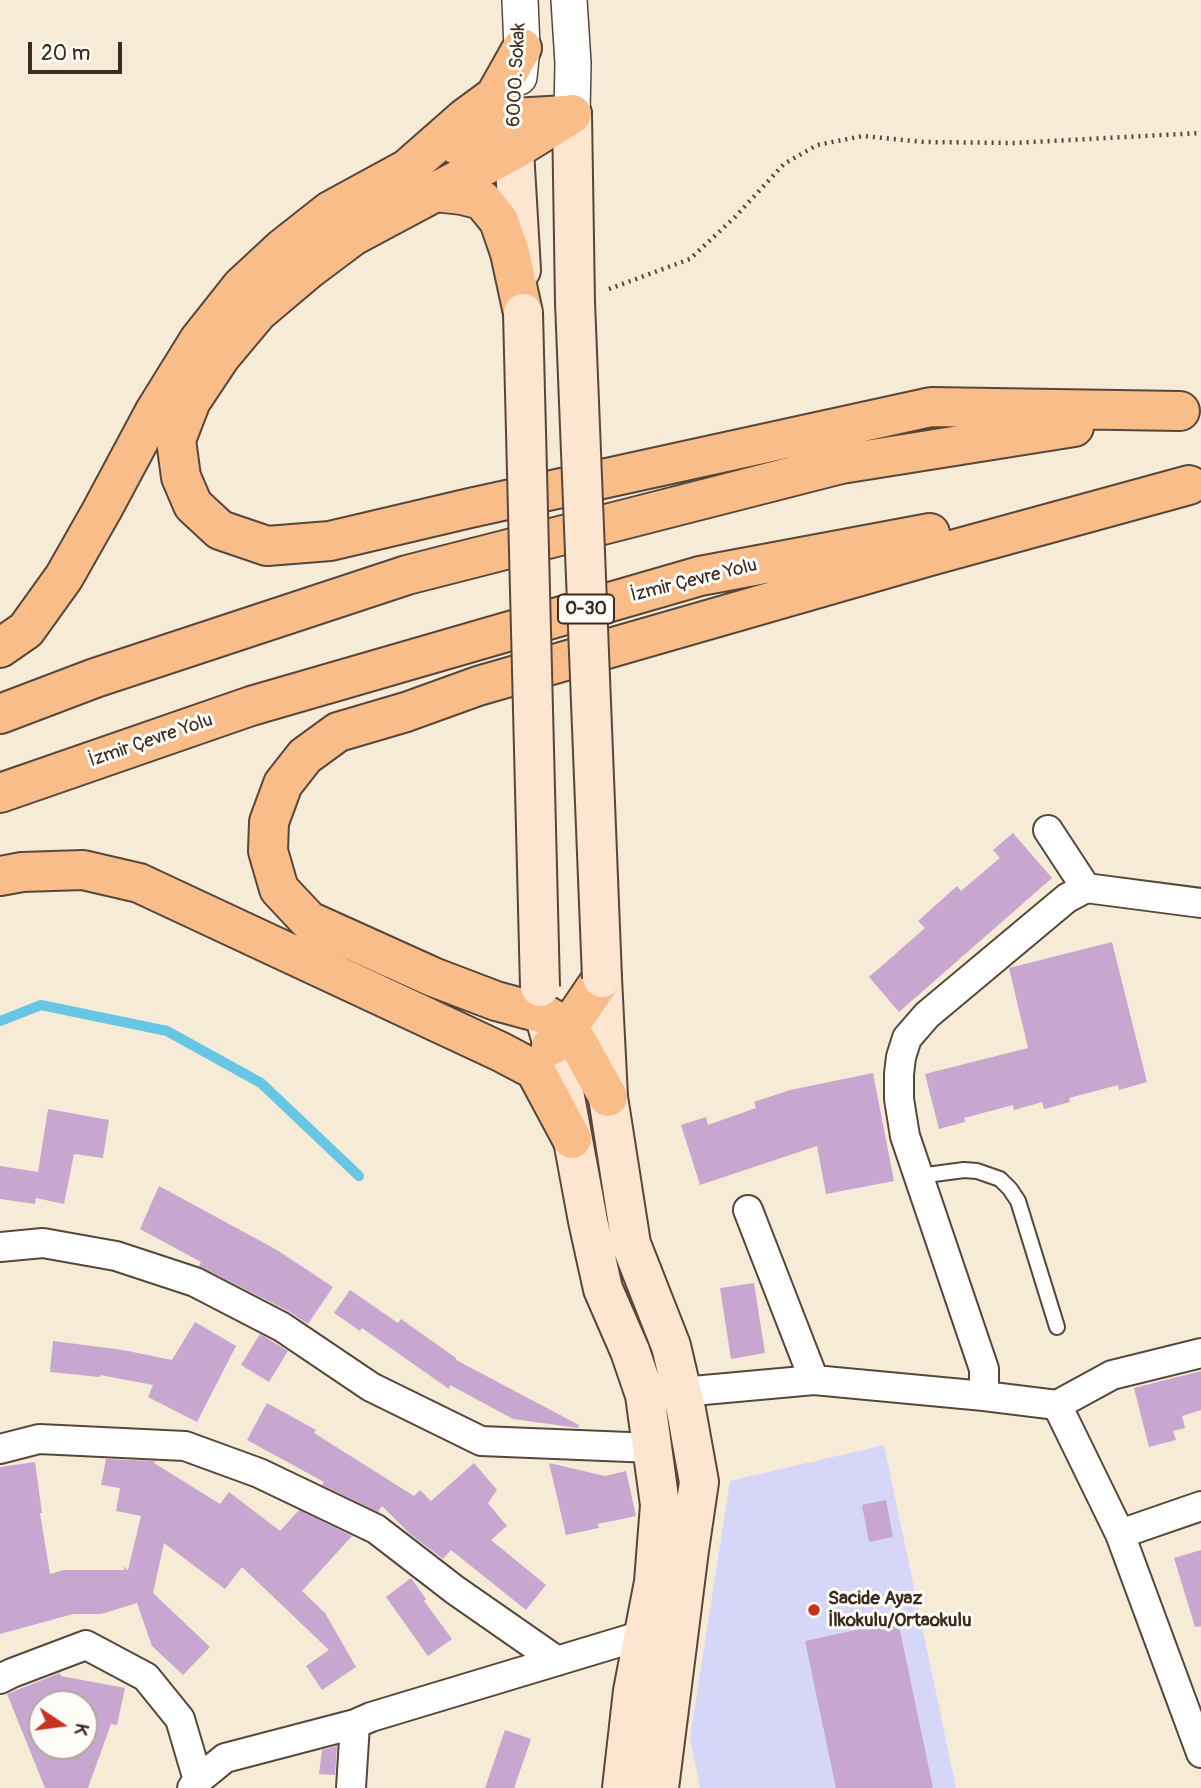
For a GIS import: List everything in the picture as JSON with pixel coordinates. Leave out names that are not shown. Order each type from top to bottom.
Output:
[{"type":"highway","points":[[523,48],[495,96],[465,118],[421,181],[258,312],[221,356],[191,401],[176,440],[181,477],[193,506],[220,530],[267,545],[330,541],[932,407],[1191,409]]},
{"type":"highway","points":[[0,648],[26,630],[64,577],[155,411],[199,340],[242,287],[283,248],[330,211],[421,181],[514,134],[572,114]]},
{"type":"highway","points":[[421,181],[482,200],[499,221],[510,253],[523,313]]},
{"type":"highway","points":[[0,714],[95,678],[407,575],[841,464],[1191,409]]},
{"type":"highway","points":[[608,1097],[579,1045],[551,1019],[433,977],[309,921],[279,889],[268,850],[269,822],[283,784],[305,756],[338,732],[406,712],[478,686],[930,556],[1195,484]]},
{"type":"highway","name":"İzmir Çevre Yolu","points":[[0,793],[251,706],[700,576],[1195,484]]},
{"type":"highway","points":[[0,876],[22,872],[83,870],[139,883],[535,1070],[572,1139]]},
{"type":"highway","points":[[500,1052],[533,1052],[551,1019],[602,978]]},
{"type":"main road","points":[[572,114],[575,302],[608,1097],[631,1244],[671,1346],[699,1482],[659,1788]]},
{"type":"main road","points":[[514,134],[551,1019],[603,1289],[630,1351],[645,1395],[660,1505],[654,1583],[633,1691],[622,1788]]},
{"type":"street","name":"6000. Sokak","points":[[514,134],[523,48],[520,0]]},
{"type":"street","points":[[569,0],[573,63],[572,114]]},
{"type":"street","points":[[1048,830],[1086,888]]},
{"type":"street","points":[[984,1396],[984,1370],[905,1136],[899,1099],[900,1065],[907,1038],[927,1015],[1067,898],[1086,888],[1201,903]]},
{"type":"street","points":[[748,1210],[814,1380]]},
{"type":"street","points":[[0,1247],[43,1243],[116,1256],[195,1282],[282,1327],[371,1387],[481,1441],[653,1448]]},
{"type":"street","points":[[682,1392],[814,1380],[1057,1405],[1112,1376],[1201,1353]]},
{"type":"street","points":[[1057,1405],[1121,1534],[1201,1753]]},
{"type":"street","points":[[0,1449],[39,1439],[185,1446],[258,1473],[376,1529],[455,1590],[556,1661]]},
{"type":"street","points":[[1121,1534],[1201,1506]]},
{"type":"street","points":[[0,1679],[86,1645],[146,1677],[180,1719],[195,1784],[225,1758],[355,1724],[643,1635]]},
{"type":"street","points":[[351,1788],[355,1724]]},
{"type":"lane","points":[[919,1177],[964,1170],[977,1171],[1000,1179],[1010,1189],[1018,1201],[1057,1328]]},
{"type":"path","points":[[575,302],[690,258],[735,217],[784,164],[817,145],[863,136],[923,142],[1014,143],[1201,133]]},
{"type":"shaded area","name":"Sacide Ayaz İlkokulu/Ortaokulu","points":[[884,1445],[956,1788],[700,1788],[690,1738],[730,1481]]},
{"type":"building","points":[[1013,833],[1052,878],[899,1012],[869,977],[925,928],[918,921],[957,886],[961,891],[1000,858],[993,850]]},
{"type":"building","points":[[1112,942],[1147,1082],[1119,1090],[1118,1085],[1069,1098],[1070,1102],[1044,1109],[1042,1102],[1014,1110],[1013,1105],[964,1118],[965,1122],[939,1129],[925,1074],[1028,1048],[1009,968]]},
{"type":"building","points":[[873,1073],[894,1181],[826,1194],[817,1146],[700,1185],[681,1125],[706,1117],[708,1125],[756,1108],[754,1102],[790,1090]]},
{"type":"building","points":[[48,1109],[109,1120],[103,1158],[74,1154],[64,1204],[36,1198],[35,1204],[0,1199],[0,1166],[38,1172]]},
{"type":"building","points":[[159,1186],[277,1250],[333,1287],[308,1324],[290,1312],[199,1266],[201,1262],[140,1229]]},
{"type":"building","points":[[754,1283],[765,1353],[731,1359],[720,1288]]},
{"type":"building","points":[[350,1290],[398,1323],[401,1319],[456,1360],[579,1425],[578,1428],[513,1419],[450,1385],[449,1389],[362,1328],[360,1331],[334,1313]]},
{"type":"building","points":[[195,1322],[236,1346],[197,1422],[148,1397],[153,1385],[100,1375],[50,1372],[53,1341],[123,1350],[172,1360]]},
{"type":"building","points":[[260,1334],[288,1351],[269,1382],[241,1365]]},
{"type":"building","points":[[1201,1371],[1201,1410],[1182,1416],[1185,1428],[1173,1431],[1176,1440],[1149,1447],[1134,1388]]},
{"type":"building","points":[[267,1403],[316,1430],[314,1433],[414,1496],[420,1490],[431,1501],[474,1463],[497,1490],[488,1503],[507,1526],[491,1540],[546,1585],[526,1610],[451,1550],[443,1559],[410,1534],[382,1506],[378,1512],[322,1485],[324,1482],[247,1440]]},
{"type":"building","points":[[106,1459],[155,1461],[154,1463],[220,1504],[229,1492],[280,1531],[299,1510],[352,1536],[302,1591],[325,1613],[356,1667],[322,1690],[306,1666],[329,1650],[242,1567],[225,1589],[164,1543],[153,1593],[210,1647],[183,1675],[152,1646],[137,1603],[101,1614],[73,1614],[0,1634],[0,1467],[35,1462],[50,1574],[64,1570],[125,1570],[123,1566],[128,1570],[141,1516],[116,1511],[120,1488],[101,1485]]},
{"type":"building","points":[[549,1463],[605,1476],[626,1471],[636,1516],[598,1524],[599,1528],[566,1535]]},
{"type":"building","points":[[886,1500],[893,1537],[869,1542],[862,1505]]},
{"type":"building","points":[[1201,1550],[1201,1626],[1195,1627],[1174,1558]]},
{"type":"building","points":[[411,1578],[452,1639],[428,1656],[386,1597]]},
{"type":"building","points":[[898,1621],[933,1788],[836,1788],[805,1641]]},
{"type":"building","points":[[60,1673],[61,1676],[125,1688],[117,1725],[111,1724],[88,1788],[45,1788],[34,1760],[98,1760],[98,1690],[28,1690],[28,1746],[7,1694]]},
{"type":"building","points":[[505,1730],[531,1739],[514,1788],[485,1788]]},
{"type":"building","points":[[337,1746],[335,1775],[319,1774],[322,1750]]},
{"type":"waterway","points":[[0,1021],[41,1005],[167,1031],[261,1083],[359,1176]]},
{"type":"place","name":"Sacide Ayaz İlkokulu/Ortaokulu","points":[[814,1610]]}]
